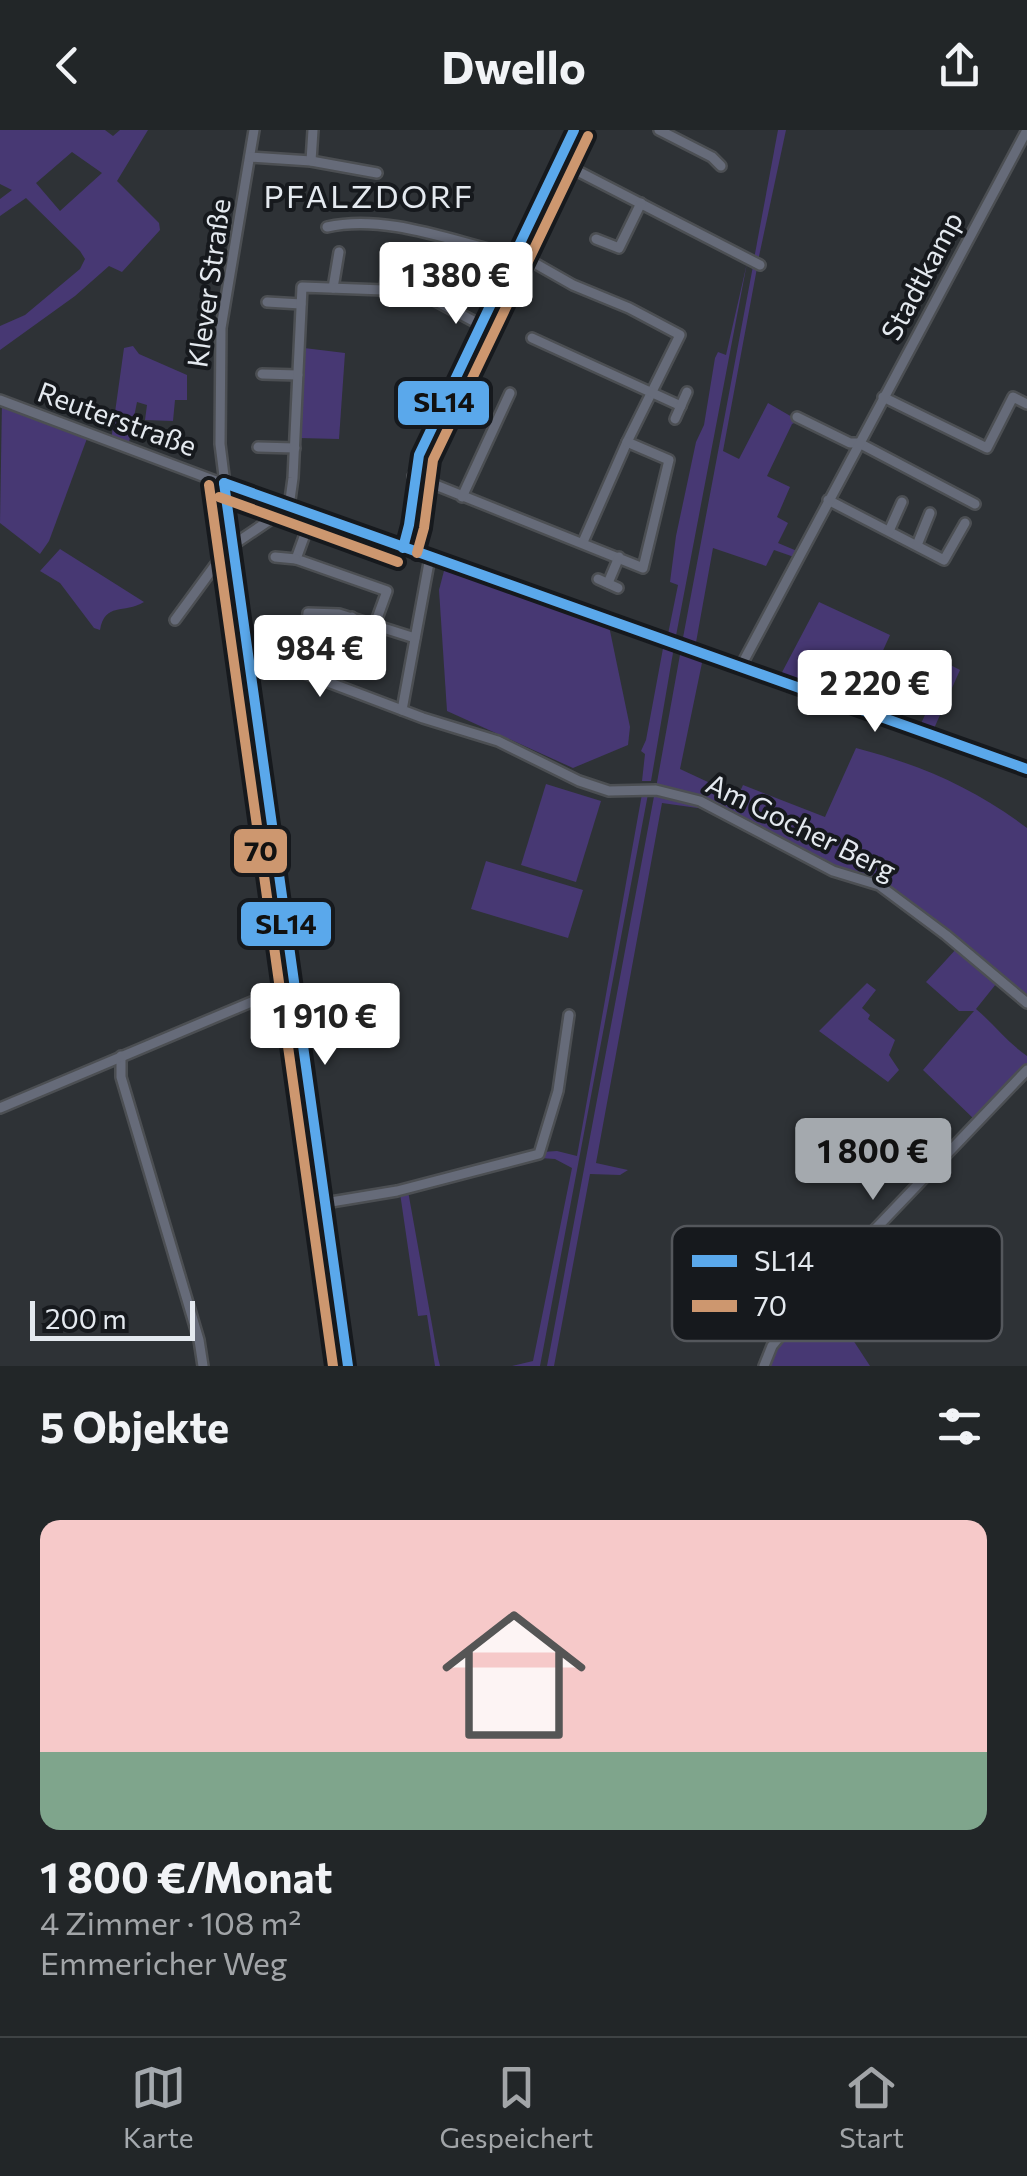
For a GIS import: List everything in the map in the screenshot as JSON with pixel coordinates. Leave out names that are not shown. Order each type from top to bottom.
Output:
[{"type":"street","name":"Klever Straße","points":[[254,130],[221,328],[221,482],[348,1366]]},
{"type":"street","points":[[311,161],[313,130]]},
{"type":"street","points":[[403,548],[413,476],[426,438],[574,130]]},
{"type":"street","points":[[658,130],[712,157],[721,166]]},
{"type":"street","name":"Stadtkamp","points":[[741,666],[1027,130]]},
{"type":"street","points":[[250,157],[311,161],[377,173]]},
{"type":"street","points":[[558,161],[760,265]]},
{"type":"street","points":[[596,239],[619,248],[641,203]]},
{"type":"street","points":[[327,227],[342,224],[401,228],[504,253],[516,252],[680,336],[583,542]]},
{"type":"street","points":[[333,288],[339,252]]},
{"type":"street","points":[[384,290],[390,258]]},
{"type":"street","points":[[434,300],[441,265]]},
{"type":"street","points":[[175,620],[221,555],[289,508],[302,287],[384,290],[434,300],[478,324]]},
{"type":"street","points":[[267,302],[302,304]]},
{"type":"street","points":[[532,338],[681,406]]},
{"type":"street","points":[[262,374],[298,375]]},
{"type":"street","points":[[675,419],[687,392]]},
{"type":"street","points":[[462,497],[510,393]]},
{"type":"street","points":[[883,397],[987,448],[1013,397],[1027,404]]},
{"type":"street","name":"Reuterstraße","points":[[0,400],[289,508],[1027,769]]},
{"type":"street","points":[[797,418],[858,444],[974,504]]},
{"type":"street","points":[[413,476],[643,568],[669,460],[627,442]]},
{"type":"street","points":[[258,447],[295,448]]},
{"type":"street","points":[[828,500],[944,560],[965,523]]},
{"type":"street","points":[[889,531],[902,502]]},
{"type":"street","points":[[917,546],[930,513]]},
{"type":"street","points":[[296,559],[312,515]]},
{"type":"street","points":[[274,557],[296,559],[386,591],[375,624]]},
{"type":"street","points":[[402,710],[430,557]]},
{"type":"street","points":[[608,583],[619,557]]},
{"type":"street","points":[[305,642],[308,613],[352,617],[415,638]]},
{"type":"street","points":[[350,661],[352,617]]},
{"type":"street","name":"Am Gocher Berg","points":[[246,650],[402,710],[498,741],[579,781],[610,791],[656,790],[700,801],[812,862],[879,885],[1027,1003]]},
{"type":"street","points":[[884,718],[901,675],[907,672]]},
{"type":"street","points":[[0,1108],[294,984]]},
{"type":"street","points":[[325,1203],[397,1191],[539,1154],[558,1091],[569,1016]]},
{"type":"street","points":[[120,1056],[120,1077],[199,1340],[203,1366]]},
{"type":"street","points":[[878,1226],[1027,1070]]},
{"type":"street","points":[[764,1366],[776,1341]]},
{"type":"shaded area","points":[[0,130],[105,130],[113,136],[120,130],[148,130],[117,181],[159,223],[160,230],[122,272],[109,266],[75,296],[0,350],[0,326],[25,315],[80,269],[85,259],[26,198],[0,216],[0,199],[12,190],[0,184]],"holes":[[[72,152],[102,173],[60,211],[36,183]]]},
{"type":"shaded area","points":[[778,130],[786,130],[758,261],[754,259]]},
{"type":"shaded area","points":[[747,263],[675,641],[667,639],[678,585],[670,582],[676,536],[696,442],[704,425],[715,358],[718,352],[726,355]]},
{"type":"shaded area","points":[[753,266],[757,268],[723,451],[739,459],[768,403],[799,421],[792,424],[767,476],[790,487],[777,517],[788,523],[778,543],[797,551],[794,557],[774,550],[766,566],[713,548],[695,648],[682,643]]},
{"type":"shaded area","points":[[133,346],[139,354],[187,375],[187,400],[175,400],[173,421],[145,420],[147,405],[137,402],[128,447],[111,441],[124,348]]},
{"type":"shaded area","points":[[304,348],[345,353],[339,439],[299,438]]},
{"type":"shaded area","points":[[2,401],[89,433],[49,541],[40,554],[0,523]]},
{"type":"shaded area","points":[[60,549],[144,602],[111,612],[100,630],[94,628],[60,583],[40,571]]},
{"type":"shaded area","points":[[445,567],[609,626],[630,727],[628,745],[573,768],[447,711],[439,590]]},
{"type":"shaded area","points":[[819,602],[890,635],[876,666],[857,658],[838,699],[779,678]]},
{"type":"shaded area","points":[[664,643],[674,647],[651,781],[642,781],[645,754],[641,751]]},
{"type":"shaded area","points":[[681,649],[703,658],[680,769],[738,796],[743,785],[825,817],[856,748],[946,779],[1027,828],[1027,1001],[895,894],[833,870],[745,821],[656,788]]},
{"type":"shaded area","points":[[935,657],[960,670],[932,733],[919,728],[935,693],[922,687]]},
{"type":"shaded area","points":[[546,784],[601,801],[576,882],[521,865]]},
{"type":"shaded area","points":[[655,791],[678,795],[712,810],[662,803],[596,1163],[628,1170],[620,1175],[590,1174],[554,1366],[547,1366]]},
{"type":"shaded area","points":[[642,794],[648,794],[540,1366],[512,1366],[533,1361],[572,1168],[555,1159],[540,1158],[542,1152],[557,1151],[577,1156]]},
{"type":"shaded area","points":[[486,861],[583,890],[568,938],[471,909]]},
{"type":"shaded area","points":[[957,948],[996,984],[976,1009],[1027,1056],[1027,1066],[975,1120],[923,1070],[974,1011],[959,1011],[926,982]]},
{"type":"shaded area","points":[[867,983],[876,990],[862,1008],[870,1015],[868,1019],[895,1040],[889,1055],[899,1070],[888,1082],[819,1031]]},
{"type":"shaded area","points":[[408,1191],[440,1366],[435,1366],[427,1315],[418,1316],[400,1193]]},
{"type":"shaded area","points":[[780,1341],[854,1341],[870,1366],[767,1366]]},
{"type":"transit line","name":"SL14","points":[[403,548],[419,455],[574,130]]},
{"type":"transit line","name":"70","points":[[417,553],[433,460],[588,136]]},
{"type":"transit line","name":"SL14","points":[[224,483],[348,1366]]},
{"type":"transit line","name":"SL14","points":[[224,483],[1027,769]]},
{"type":"transit line","name":"70","points":[[209,485],[333,1366]]},
{"type":"transit line","name":"70","points":[[219,497],[398,562]]},
{"type":"district","name":"PFALZDORF","points":[[369,197]]}]
